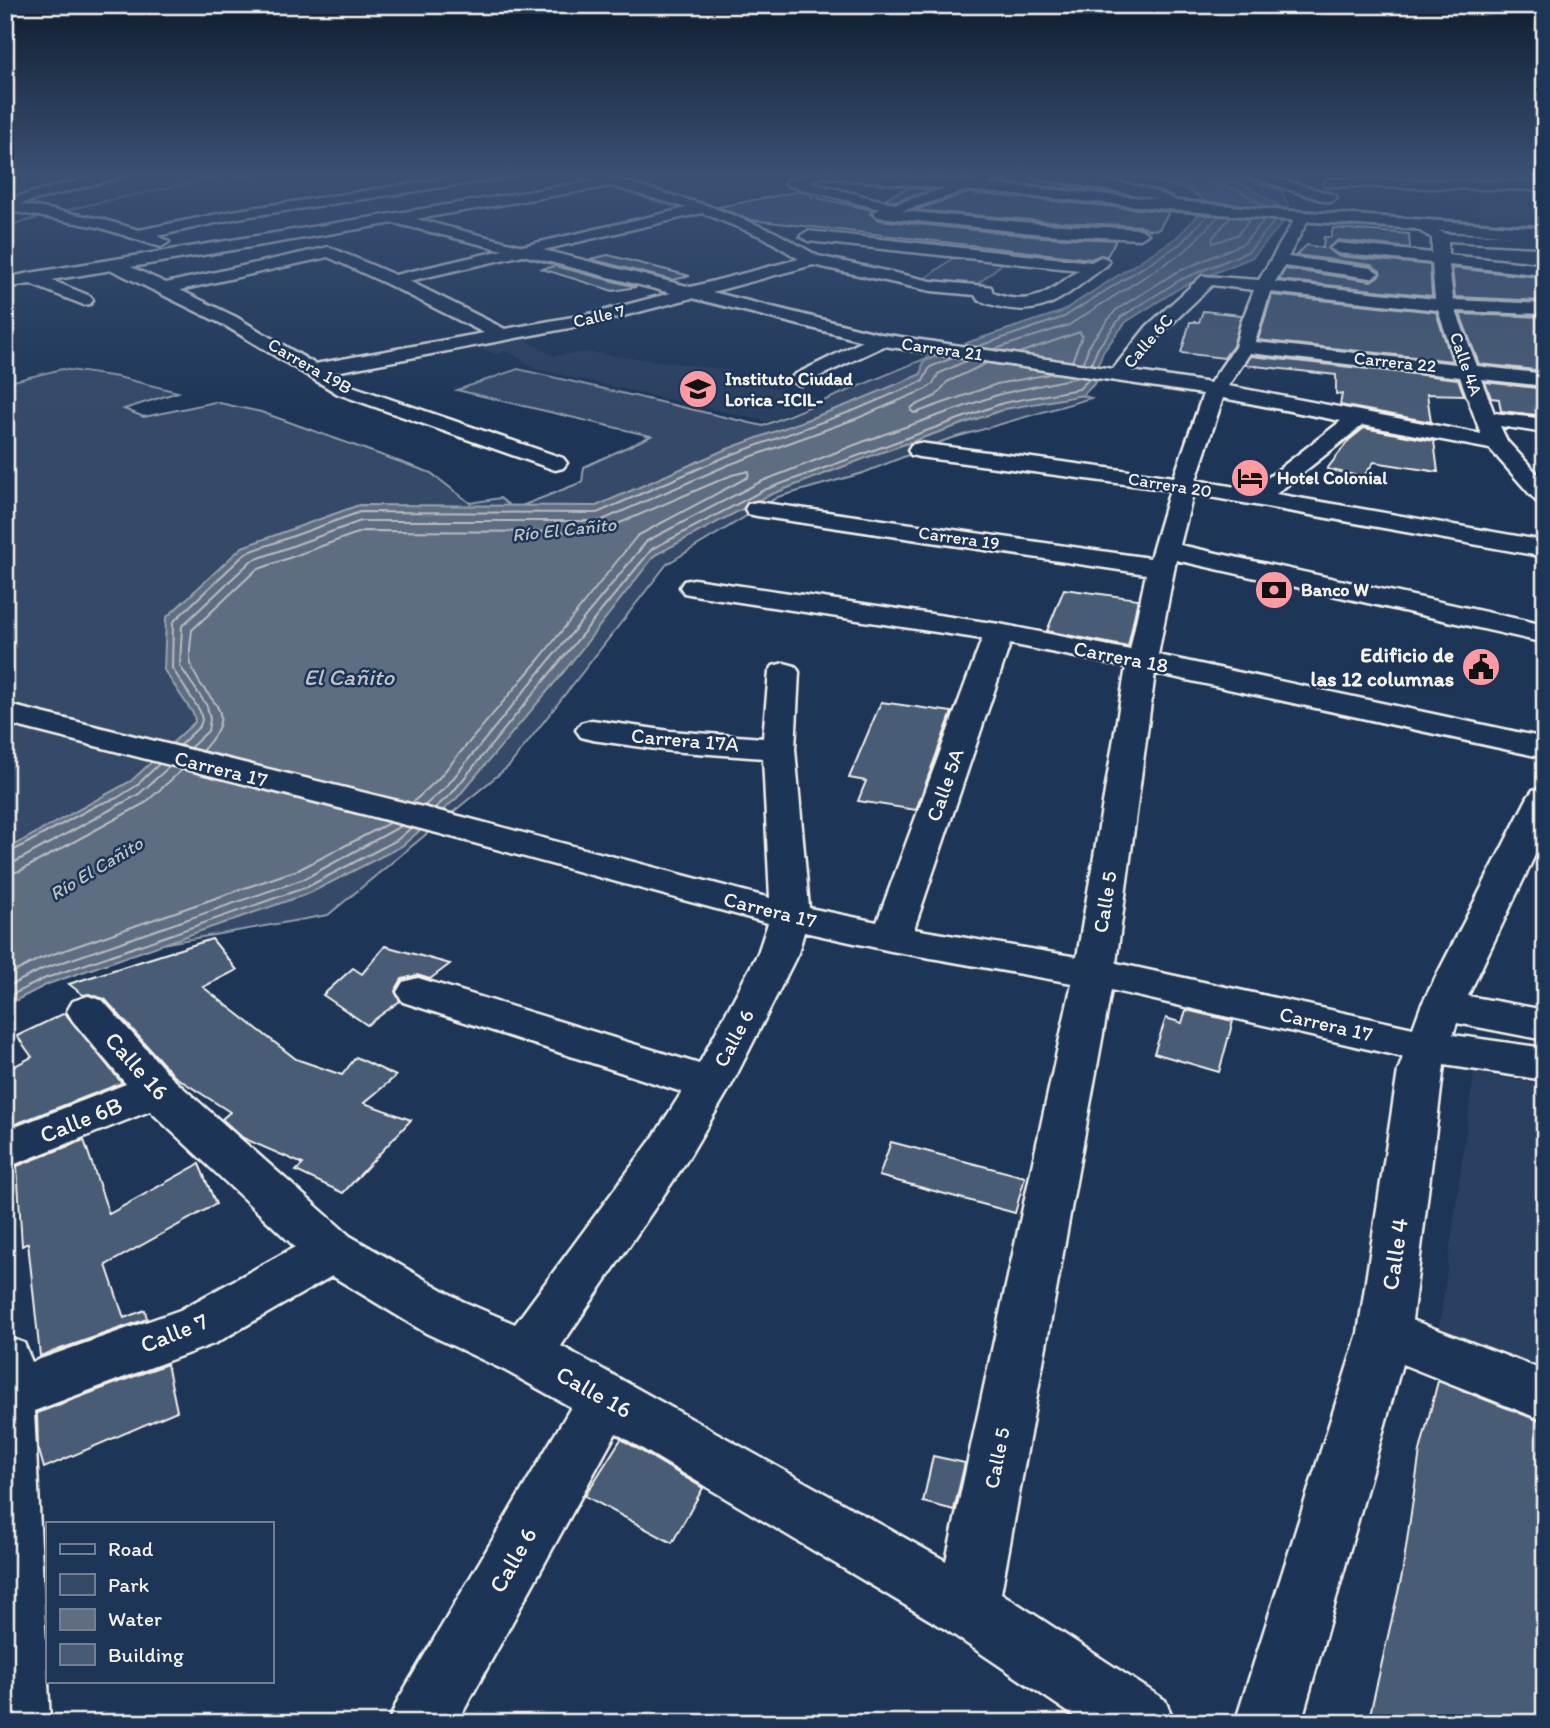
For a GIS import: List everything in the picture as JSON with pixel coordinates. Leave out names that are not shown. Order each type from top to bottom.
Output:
[{"type":"street","points":[[5,283],[174,254]]},
{"type":"street","points":[[197,254],[240,271]]},
{"type":"street","points":[[163,289],[321,254]]},
{"type":"street","points":[[333,254],[505,335]]},
{"type":"street","points":[[393,280],[509,254]]},
{"type":"street","name":"Carrera 21","points":[[539,254],[881,340],[1215,390],[1497,444]]},
{"type":"street","points":[[802,254],[813,260],[931,286],[993,283]]},
{"type":"street","points":[[963,254],[1093,267]]},
{"type":"street","points":[[1024,254],[993,283],[984,296],[1030,304],[1047,301],[1115,254]]},
{"type":"street","name":"Calle 6C","points":[[1116,374],[1154,330],[1208,280],[1250,254]]},
{"type":"street","name":"Calle 5","points":[[967,1607],[1094,974],[1142,661],[1163,559],[1182,485],[1215,390],[1245,347],[1250,323],[1287,254]]},
{"type":"street","points":[[1355,254],[1384,275]]},
{"type":"street","points":[[1363,254],[1446,305],[1545,309]]},
{"type":"street","points":[[1400,254],[1545,270]]},
{"type":"street","name":"Calle 4A","points":[[1442,254],[1448,280],[1446,305],[1485,418],[1497,444],[1544,493]]},
{"type":"street","name":"Calle 7","points":[[312,370],[596,317],[813,260]]},
{"type":"street","points":[[5,264],[30,278],[84,300]]},
{"type":"street","name":"Carrera 19B","points":[[112,264],[240,327],[345,390],[555,463]]},
{"type":"street","points":[[1418,278],[1448,280]]},
{"type":"street","points":[[801,380],[881,340]]},
{"type":"street","name":"Carrera 22","points":[[1245,347],[1545,380]]},
{"type":"street","points":[[1255,499],[1359,417]]},
{"type":"street","points":[[1485,418],[1545,426]]},
{"type":"street","name":"Carrera 20","points":[[919,450],[1182,485],[1545,549]]},
{"type":"street","name":"Carrera 19","points":[[757,509],[1163,559],[1545,634]]},
{"type":"street","name":"Carrera 18","points":[[694,587],[999,633],[1545,748]]},
{"type":"street","name":"Calle 5A","points":[[891,938],[999,633]]},
{"type":"street","name":"Calle 6","points":[[525,1354],[670,1149],[709,1084],[778,953],[790,916],[779,748],[784,672]]},
{"type":"street","name":"Carrera 17","points":[[5,713],[450,825],[790,916],[891,938],[1094,974],[1435,1026],[1545,1025]]},
{"type":"street","name":"Carrera 17A","points":[[592,730],[670,741],[779,748]]},
{"type":"street","name":"Calle 4","points":[[1268,1723],[1384,1333],[1420,1071],[1435,1026],[1545,797]]},
{"type":"street","points":[[418,992],[709,1084]]},
{"type":"street","name":"Calle 16","points":[[88,1012],[156,1090],[332,1251],[444,1317],[525,1354],[606,1398],[967,1607],[1142,1723]]},
{"type":"street","name":"Carrera 17","points":[[1435,1026],[1545,1064]]},
{"type":"street","name":"Calle 6B","points":[[5,1150],[156,1090]]},
{"type":"street","name":"Calle 7","points":[[6,1378],[197,1327],[332,1251]]},
{"type":"street","points":[[1384,1333],[1545,1396]]},
{"type":"street","points":[[6,1378],[16,1722]]},
{"type":"street","name":"Calle 6","points":[[421,1723],[606,1398]]},
{"type":"shaded area","name":"Instituto Ciudad Lorica -ICIL-","points":[[520,336],[553,356],[585,352],[730,370],[730,378],[820,399],[768,422],[536,369],[508,351],[496,354],[475,345]]},
{"type":"shaded area","points":[[1474,1073],[1545,1085],[1545,1377],[1438,1335]]},
{"type":"green space","points":[[956,256],[1004,262],[973,288],[920,282]]},
{"type":"green space","points":[[941,352],[1091,398],[946,440],[863,473],[778,497],[667,564],[509,766],[328,915],[64,961],[5,1000],[5,383],[62,369],[118,377],[178,392],[124,409],[144,417],[215,402],[261,412],[431,473],[470,503],[500,498],[514,509],[582,482],[584,467],[651,436],[457,390],[518,369],[763,426]]},
{"type":"water","name":"El Cañito","points":[[1152,254],[1256,254],[1183,286],[1126,322],[1103,352],[1095,374],[1097,381],[1083,395],[1005,409],[871,456],[767,496],[655,555],[562,674],[457,798],[402,846],[310,893],[48,984],[5,1006],[5,850],[131,781],[195,722],[194,715],[164,670],[166,618],[242,547],[359,505],[596,506],[722,451],[852,403],[921,374],[923,362],[972,341],[1061,312]]},
{"type":"building","points":[[1044,254],[1108,254],[1091,259]]},
{"type":"building","points":[[1335,254],[1430,265],[1432,296],[1279,280],[1285,269],[1371,281],[1380,275],[1380,271],[1371,265],[1296,255]]},
{"type":"building","points":[[608,255],[690,276],[672,280],[590,259]]},
{"type":"building","points":[[555,266],[636,287],[613,291],[542,269]]},
{"type":"building","points":[[1452,268],[1539,277],[1545,301],[1455,297]]},
{"type":"building","points":[[1272,295],[1436,312],[1452,361],[1258,340]]},
{"type":"building","points":[[1203,311],[1242,315],[1233,346],[1224,358],[1181,353],[1190,322],[1199,322]]},
{"type":"building","points":[[1460,314],[1545,317],[1545,371],[1479,364]]},
{"type":"building","points":[[1251,356],[1458,379],[1464,395],[1427,394],[1431,422],[1340,405],[1342,394],[1336,394],[1336,375],[1245,365]]},
{"type":"building","points":[[1485,382],[1545,389],[1545,416],[1501,411],[1499,399],[1491,398]]},
{"type":"building","points":[[1364,428],[1434,441],[1438,472],[1374,462],[1363,477],[1327,469],[1349,440]]},
{"type":"building","points":[[1064,589],[1138,599],[1128,647],[1047,631]]},
{"type":"building","points":[[881,702],[952,712],[916,810],[858,801],[866,781],[849,778]]},
{"type":"building","points":[[212,939],[237,970],[203,987],[296,1059],[342,1075],[356,1057],[396,1076],[364,1103],[411,1120],[343,1193],[296,1171],[303,1164],[243,1138],[222,1119],[230,1112],[174,1076],[105,999],[83,995],[69,984]]},
{"type":"building","points":[[385,946],[450,964],[430,979],[417,975],[402,979],[395,991],[400,1001],[367,1025],[323,995],[353,968],[362,974]]},
{"type":"building","points":[[1186,1010],[1233,1021],[1219,1072],[1154,1053],[1166,1018],[1182,1023]]},
{"type":"building","points":[[65,1013],[122,1083],[5,1128],[5,1071],[32,1057],[17,1036]]},
{"type":"building","points":[[84,1140],[109,1214],[199,1164],[216,1204],[106,1265],[124,1318],[145,1310],[147,1319],[40,1356],[28,1243],[22,1246],[17,1166]]},
{"type":"building","points":[[891,1142],[1025,1177],[1015,1213],[879,1176]]},
{"type":"building","points":[[167,1364],[177,1411],[44,1468],[38,1447],[37,1413]]},
{"type":"building","points":[[1438,1381],[1545,1423],[1545,1723],[1368,1723],[1402,1575],[1420,1451]]},
{"type":"building","points":[[621,1439],[703,1488],[672,1543],[585,1496]]},
{"type":"building","points":[[933,1456],[965,1463],[954,1510],[923,1502]]},
{"type":"place","name":"Instituto Ciudad Lorica -ICIL-","points":[[698,389]]},
{"type":"place","name":"Hotel Colonial","points":[[1250,478]]},
{"type":"place","name":"Banco W","points":[[1274,590]]},
{"type":"place","name":"Edificio de las 12 columnas","points":[[1481,667]]},
{"type":"water label","name":"Río El Cañito","points":[[564,529]]},
{"type":"water label","name":"Río El Cañito","points":[[96,868]]}]
